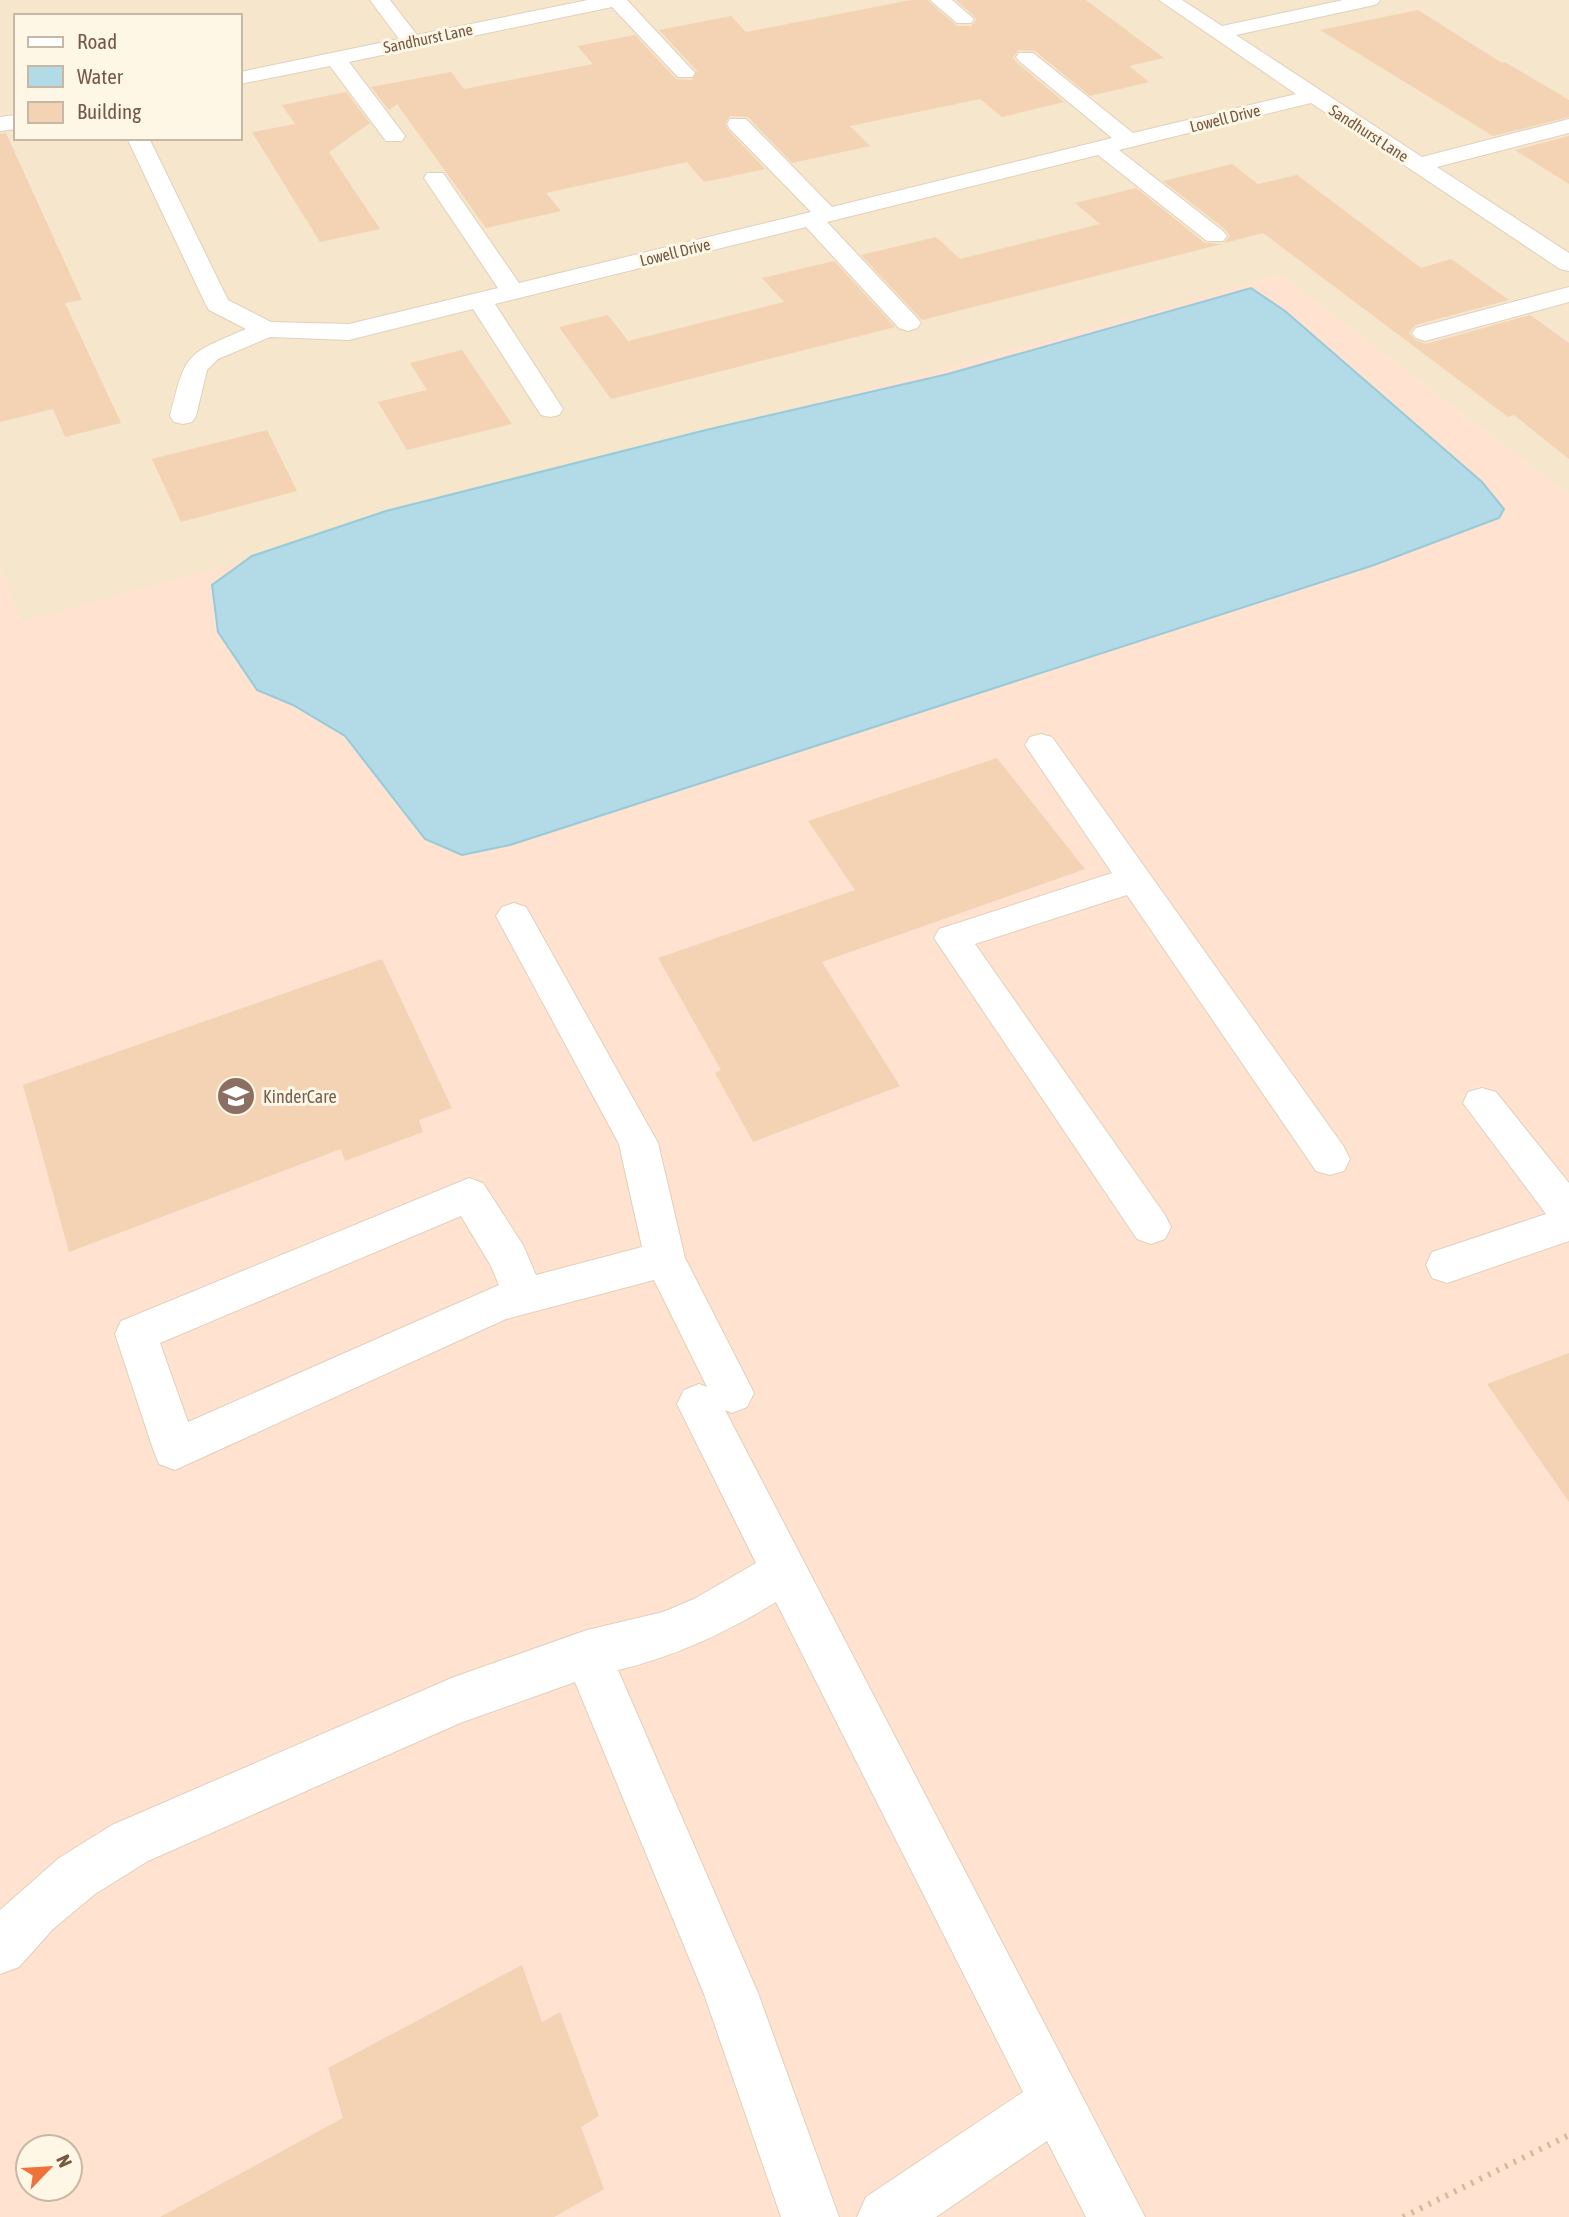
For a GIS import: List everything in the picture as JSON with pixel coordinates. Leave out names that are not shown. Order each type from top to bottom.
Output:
[{"type":"street","points":[[380,0],[412,42]]},
{"type":"street","points":[[617,0],[685,73]]},
{"type":"street","name":"Sandhurst Lane","points":[[242,78],[617,0]]},
{"type":"street","points":[[940,0],[964,19]]},
{"type":"street","name":"Sandhurst Lane","points":[[1169,0],[1569,264]]},
{"type":"street","points":[[1219,33],[1370,0]]},
{"type":"street","points":[[1026,57],[1129,141]]},
{"type":"street","points":[[335,58],[394,136]]},
{"type":"street","name":"Lowell Drive","points":[[139,140],[218,305],[266,329],[349,332],[1313,96]]},
{"type":"street","points":[[738,124],[908,323]]},
{"type":"street","points":[[1418,165],[1569,126]]},
{"type":"street","points":[[1102,148],[1215,236]]},
{"type":"street","points":[[435,178],[513,292]]},
{"type":"street","points":[[1425,333],[1569,293]]},
{"type":"street","points":[[480,300],[550,409]]},
{"type":"street","points":[[183,416],[195,368],[209,354],[266,329]]},
{"type":"street","points":[[1041,744],[1330,1159]]},
{"type":"street","points":[[1135,878],[951,938],[1152,1227]]},
{"type":"street","points":[[514,916],[638,1143],[665,1259],[715,1399],[784,1572],[1116,2217]]},
{"type":"street","points":[[1482,1103],[1569,1213]]},
{"type":"street","points":[[524,1296],[508,1258],[469,1195],[136,1334],[175,1449],[499,1303],[665,1259]]},
{"type":"street","points":[[1447,1265],[1569,1224]]},
{"type":"street","points":[[0,1948],[35,1911],[77,1876],[130,1843],[454,1701],[587,1654],[664,1635],[711,1615],[784,1572]]},
{"type":"street","points":[[587,1654],[731,1993],[810,2217]]},
{"type":"street","points":[[886,2217],[1056,2102]]},
{"type":"path","points":[[1403,2217],[1569,2135]]},
{"type":"shaded area","points":[[0,0],[1569,0],[1569,495],[1281,275],[21,623],[0,566]]},
{"type":"shaded area","points":[[1281,275],[1569,495],[1569,2217],[0,2217],[0,566],[21,622]]},
{"type":"water","points":[[1251,288],[1285,311],[1482,482],[1504,509],[1499,518],[1374,565],[510,845],[462,855],[425,839],[345,736],[293,705],[257,690],[218,632],[212,585],[252,556],[386,511],[706,430],[948,374]]},
{"type":"building","points":[[911,0],[927,0],[957,26],[971,26],[977,19],[956,0],[1086,0],[1164,58],[1129,66],[1149,82],[1090,96],[1035,51],[1019,50],[1013,57],[1017,63],[1064,102],[1002,117],[980,99],[850,126],[870,146],[792,163],[748,117],[730,116],[725,123],[728,130],[765,169],[704,182],[687,162],[546,193],[561,211],[486,228],[397,104],[389,110],[371,87],[451,72],[464,89],[593,64],[577,46],[635,35],[676,79],[692,80],[697,71],[659,30],[731,16],[746,32]]},
{"type":"building","points":[[1418,10],[1502,63],[1505,62],[1569,100],[1569,117],[1493,136],[1320,30]]},
{"type":"building","points":[[346,92],[370,123],[329,152],[380,229],[320,242],[252,132],[295,124],[282,105]]},
{"type":"building","points":[[6,133],[82,300],[65,303],[121,423],[65,437],[53,409],[0,422],[0,134]]},
{"type":"building","points":[[1569,136],[1569,184],[1515,150]]},
{"type":"building","points":[[1232,164],[1258,184],[1297,175],[1421,268],[1451,259],[1509,300],[1415,325],[1409,333],[1415,340],[1426,344],[1530,315],[1569,343],[1569,459],[1514,415],[1508,417],[1263,233],[1224,243],[1230,236],[1225,229],[1163,181]]},
{"type":"building","points":[[1136,188],[1205,243],[1222,244],[922,320],[861,255],[936,237],[960,259],[1100,224],[1075,203]]},
{"type":"building","points":[[834,261],[895,327],[611,399],[559,327],[608,315],[628,341],[784,302],[762,278]]},
{"type":"building","points":[[462,350],[512,424],[407,450],[378,402],[427,390],[410,363]]},
{"type":"building","points":[[267,430],[297,491],[181,522],[152,459]]},
{"type":"building","points":[[997,758],[1085,869],[822,962],[900,1086],[753,1142],[715,1073],[721,1070],[658,958],[855,890],[808,821]]},
{"type":"building","name":"KinderCare","points":[[382,959],[452,1108],[419,1120],[423,1132],[345,1161],[341,1149],[69,1252],[23,1085]]},
{"type":"building","points":[[1569,1353],[1569,1502],[1487,1384]]},
{"type":"building","points":[[522,1965],[542,2022],[560,2012],[599,2116],[581,2127],[604,2189],[554,2217],[160,2217],[343,2118],[328,2068]]},
{"type":"place","name":"KinderCare","points":[[236,1096]]}]
